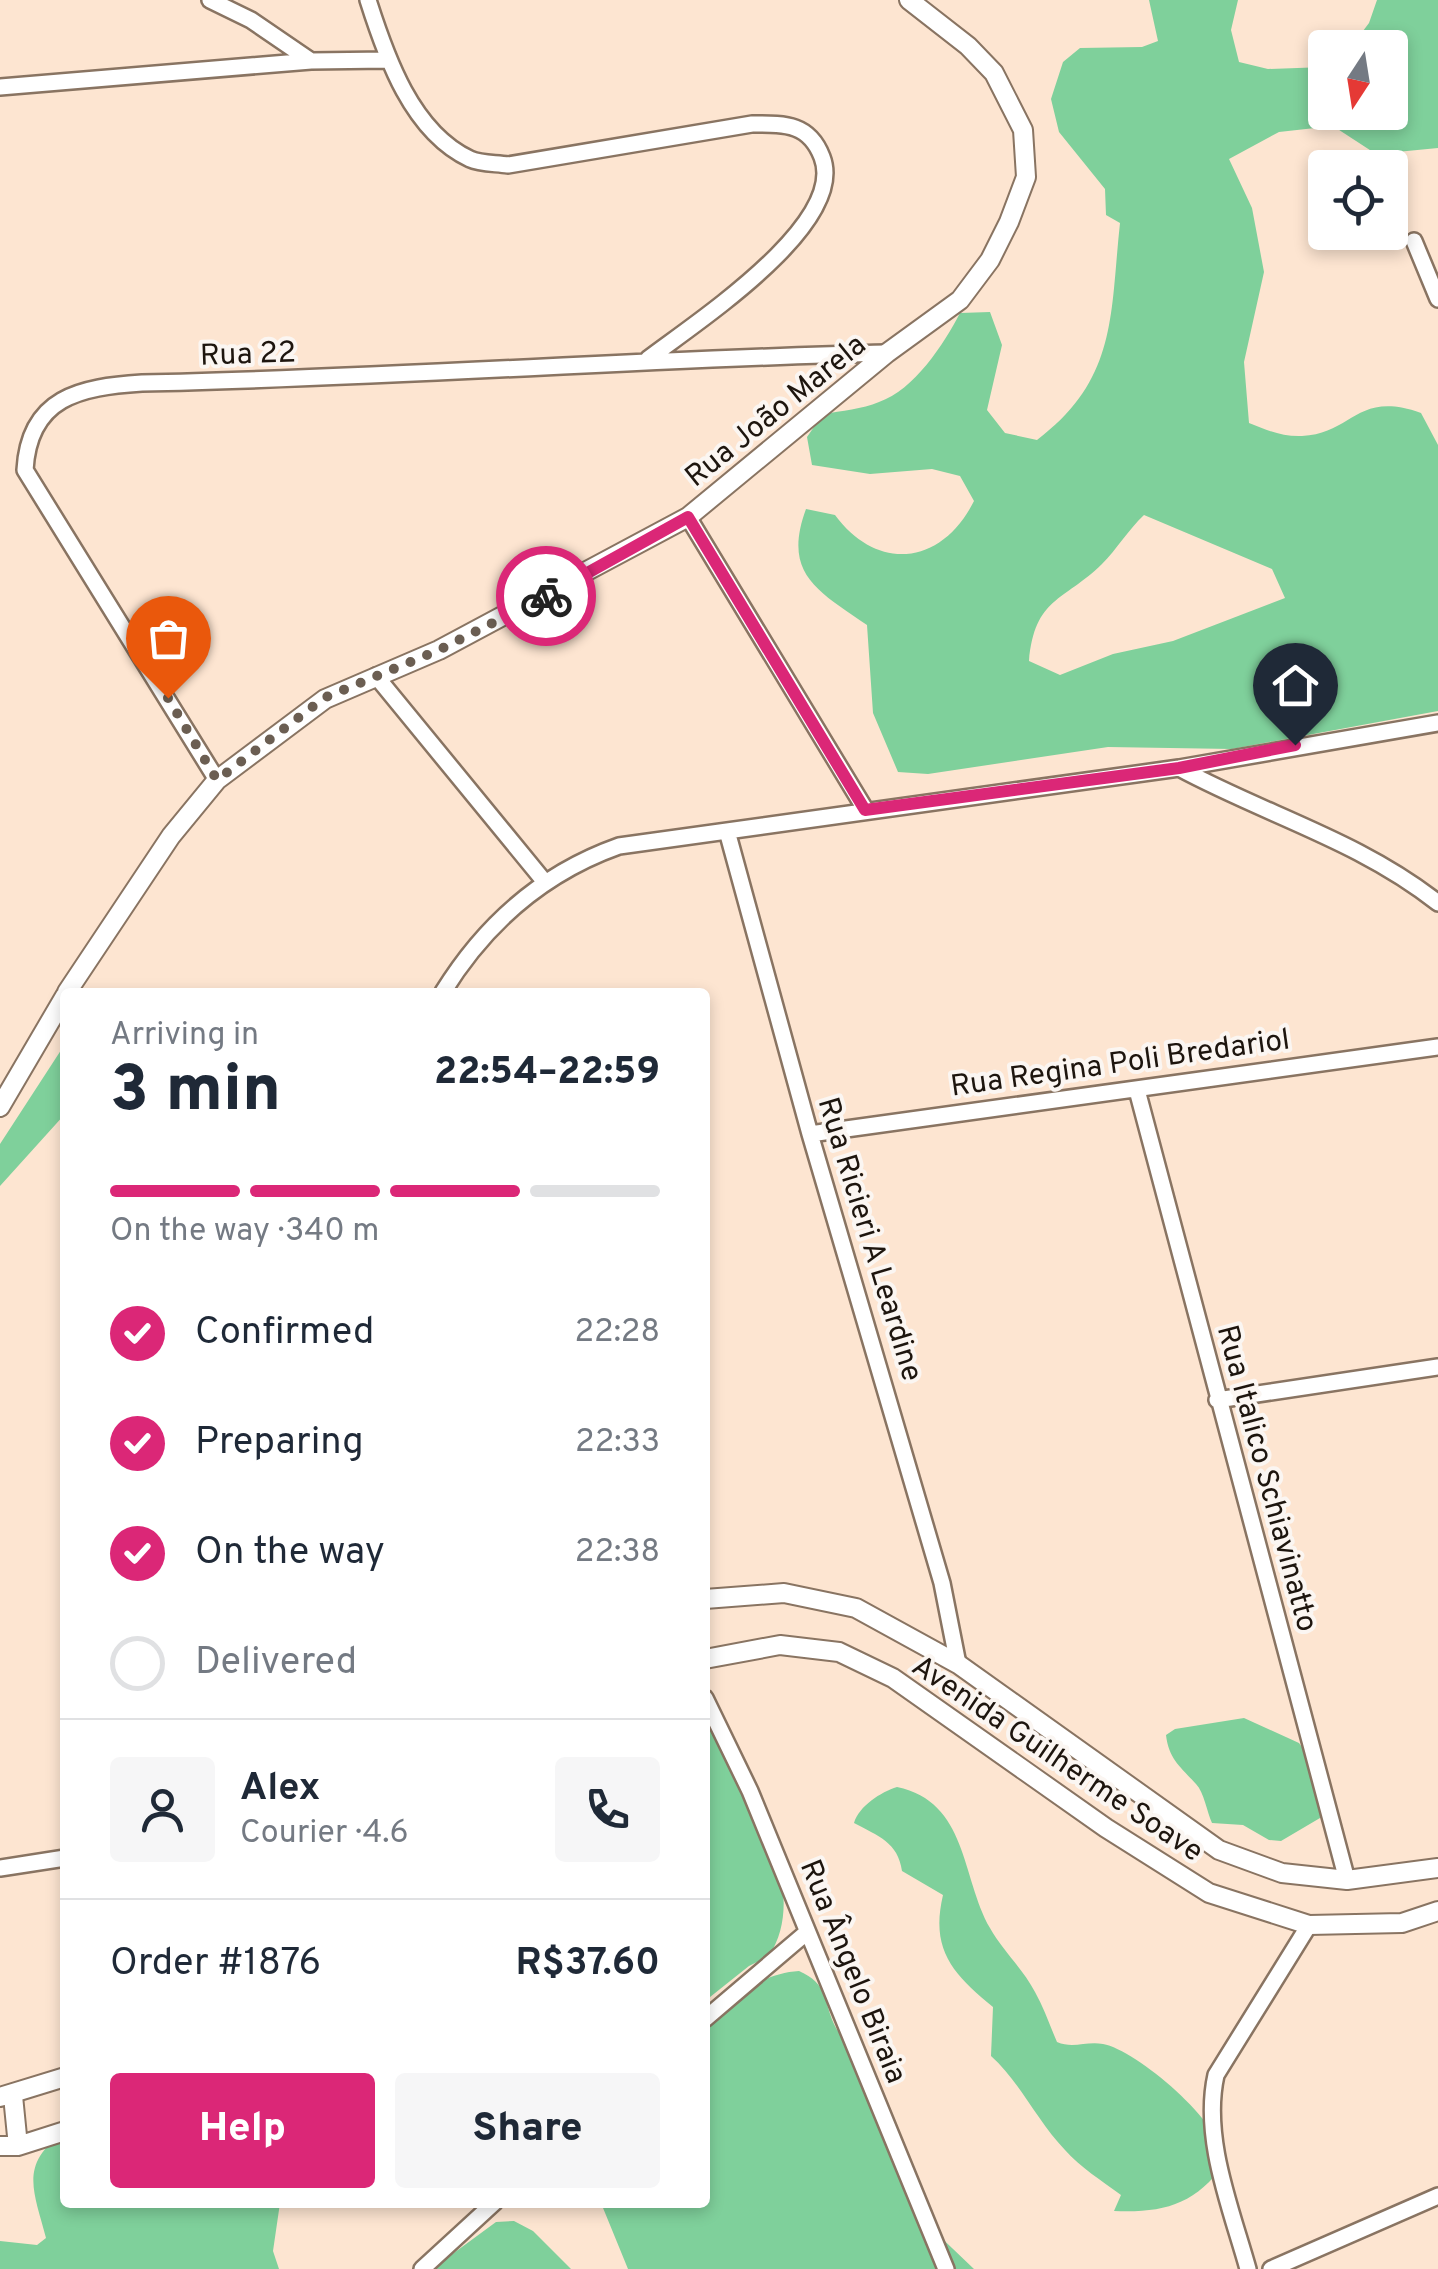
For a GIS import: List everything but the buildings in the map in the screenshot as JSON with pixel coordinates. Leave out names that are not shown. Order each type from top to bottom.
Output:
[{"type":"street","points":[[210,0],[251,20],[312,61]]},
{"type":"street","points":[[368,0],[387,60],[420,113],[447,146],[474,160],[508,165],[752,124],[789,124],[812,136],[824,162],[822,198],[798,233],[753,277],[648,359]]},
{"type":"street","name":"Rua João Marela","points":[[70,988],[171,836],[217,780],[324,698],[538,600],[688,517],[887,353],[960,300],[990,260],[1026,177],[1023,130],[994,73],[909,0]]},
{"type":"street","points":[[0,87],[312,61],[387,60]]},
{"type":"street","points":[[1414,241],[1438,299]]},
{"type":"street","name":"Rua 22","points":[[217,780],[25,470],[26,441],[42,417],[66,396],[94,386],[425,374],[648,359],[887,353]]},
{"type":"street","points":[[688,517],[865,810]]},
{"type":"street","points":[[376,676],[544,881]]},
{"type":"street","points":[[445,988],[505,914],[544,881],[582,859],[618,846],[1179,768],[1438,723]]},
{"type":"street","points":[[1179,768],[1244,803],[1370,854],[1438,903]]},
{"type":"street","name":"Rua Ricieri A Leardine","points":[[727,831],[810,1134],[942,1583],[958,1664]]},
{"type":"street","name":"Rua João Marela","points":[[0,1108],[60,1004]]},
{"type":"street","name":"Rua Regina Poli Bredariol","points":[[810,1134],[1438,1047]]},
{"type":"street","name":"Rua Italico Schiavinatto","points":[[1138,1090],[1347,1880]]},
{"type":"street","points":[[1217,1400],[1438,1367]]},
{"type":"street","name":"Avenida Guilherme Soave","points":[[710,1599],[784,1593],[856,1608],[958,1664],[1219,1850],[1282,1873],[1347,1880],[1438,1868]]},
{"type":"street","name":"Avenida Guilherme Soave","points":[[710,1658],[780,1644],[839,1652],[908,1688],[1106,1828],[1209,1893],[1309,1925],[1402,1922],[1438,1911]]},
{"type":"street","name":"Rua Ângelo Biraia","points":[[710,1708],[750,1791],[946,2269]]},
{"type":"street","points":[[0,1868],[60,1859]]},
{"type":"street","points":[[1248,2269],[1221,2171],[1210,2102],[1216,2075],[1309,1925]]},
{"type":"street","points":[[710,2016],[806,1933]]},
{"type":"street","points":[[60,2079],[6,2096],[9,2146],[60,2132]]},
{"type":"street","points":[[1271,2269],[1438,2196]]},
{"type":"street","points":[[422,2269],[488,2208]]},
{"type":"green space","points":[[1149,0],[1238,0],[1231,30],[1239,62],[1268,69],[1308,68],[1308,129],[1279,132],[1229,159],[1252,208],[1264,272],[1244,362],[1249,423],[1281,434],[1302,436],[1333,428],[1382,407],[1421,413],[1438,445],[1438,711],[1232,749],[1108,747],[928,774],[898,772],[873,713],[867,625],[820,590],[802,565],[800,531],[806,509],[835,515],[870,546],[889,553],[909,554],[945,538],[974,501],[960,476],[932,469],[870,474],[812,465],[807,437],[823,414],[872,404],[904,387],[937,352],[960,313],[990,312],[1002,345],[987,410],[1005,433],[1037,440],[1063,417],[1083,393],[1105,343],[1120,223],[1106,215],[1105,189],[1059,132],[1051,99],[1063,62],[1080,48],[1142,47],[1158,41]],"holes":[[[1144,515],[1272,569],[1285,598],[1173,641],[1113,654],[1060,675],[1029,661],[1032,640],[1044,612],[1102,564]]]},
{"type":"green space","points":[[1377,0],[1438,0],[1438,148],[1370,150],[1339,130],[1408,130],[1408,30],[1364,30]]},
{"type":"green space","points":[[60,1052],[60,1120],[0,1186],[0,1144]]},
{"type":"green space","points":[[710,1716],[752,1796],[778,1863],[783,1896],[781,1927],[769,1956],[749,1966],[710,1997]]},
{"type":"green space","points":[[1244,1718],[1299,1743],[1326,1781],[1328,1804],[1320,1818],[1281,1841],[1269,1840],[1243,1825],[1212,1823],[1199,1788],[1170,1751],[1166,1735],[1175,1729]]},
{"type":"green space","points":[[897,1787],[920,1795],[950,1825],[990,1928],[1030,1984],[1057,2042],[1103,2044],[1118,2049],[1158,2075],[1212,2131],[1222,2149],[1224,2164],[1201,2189],[1163,2208],[1114,2211],[1121,2195],[1065,2150],[991,2056],[993,2007],[966,1983],[948,1959],[940,1931],[943,1895],[902,1871],[891,1846],[854,1823],[871,1800]]},
{"type":"green space","points":[[799,1971],[820,1987],[836,2028],[856,2050],[930,2227],[974,2269],[628,2269],[603,2208],[710,2208],[710,2019],[760,1982]]},
{"type":"green space","points":[[60,2136],[60,2208],[279,2208],[273,2251],[279,2269],[0,2269],[0,2241],[37,2245],[46,2238],[33,2179],[35,2167]]},
{"type":"green space","points":[[514,2221],[533,2231],[571,2269],[432,2269],[496,2222]]},
{"type":"way so far","points":[[168,698],[217,780],[324,698],[439,650],[546,596]]},
{"type":"route","points":[[546,596],[635,543],[688,517],[865,810],[1179,768],[1295,745]]}]
